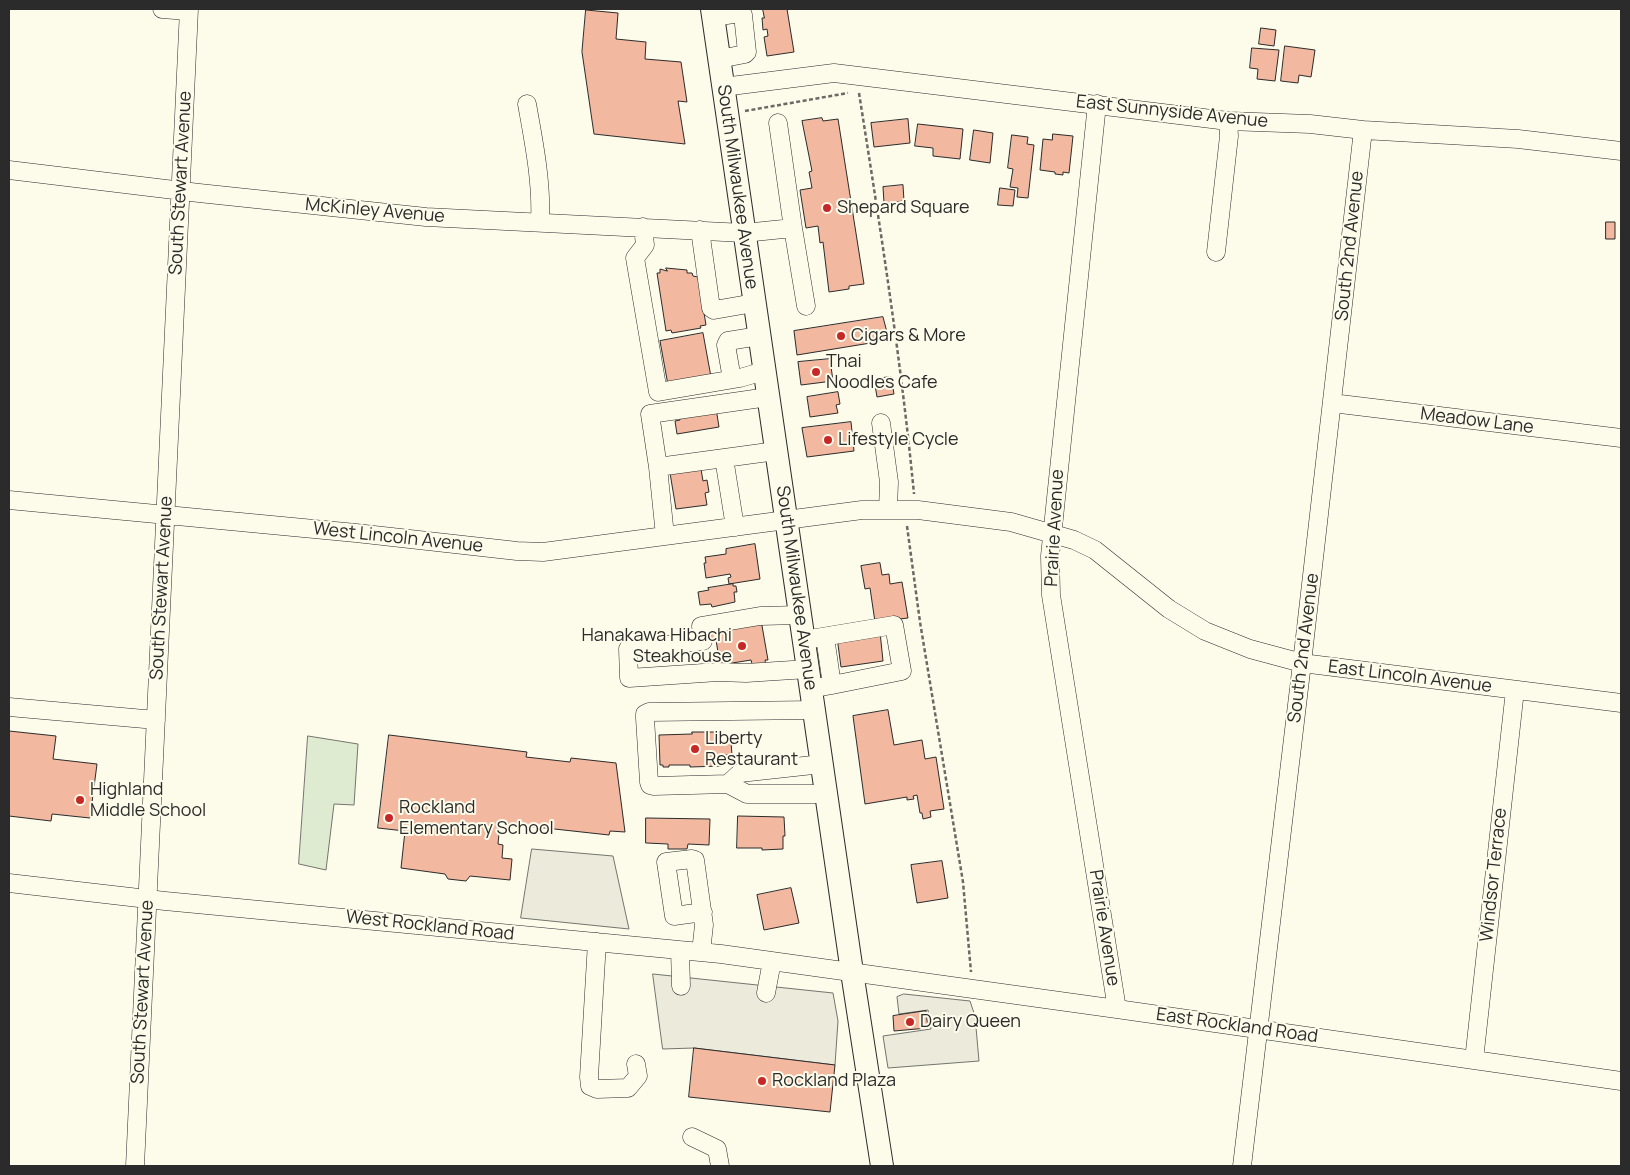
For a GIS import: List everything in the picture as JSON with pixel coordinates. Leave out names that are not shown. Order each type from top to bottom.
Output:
[{"type":"main road","name":"South Milwaukee Avenue","points":[[712,13],[800,615],[814,638],[822,764],[882,1166]]},
{"type":"street","points":[[162,9],[188,10]]},
{"type":"street","name":"South Stewart Avenue","points":[[135,1166],[188,10]]},
{"type":"street","points":[[712,13],[740,13],[743,15],[747,52],[719,59]]},
{"type":"street","name":"East Sunnyside Avenue","points":[[723,87],[834,73],[1228,121],[1310,124],[1363,130],[1518,139],[1621,151]]},
{"type":"street","points":[[526,104],[539,178],[540,222]]},
{"type":"street","name":"Prairie Avenue","points":[[1096,104],[1050,556],[1051,595],[1117,1009]]},
{"type":"street","points":[[1216,252],[1230,136],[1228,121]]},
{"type":"street","points":[[778,123],[806,306]]},
{"type":"street","name":"South 2nd Avenue","points":[[1242,1166],[1363,130]]},
{"type":"street","name":"McKinley Avenue","points":[[9,170],[180,191],[426,217],[744,233],[793,228]]},
{"type":"street","points":[[643,227],[645,245],[635,258],[657,390],[660,392],[732,379],[764,371]]},
{"type":"street","points":[[700,230],[711,308],[714,310],[754,303]]},
{"type":"street","points":[[732,379],[726,345],[728,342],[759,336]]},
{"type":"street","points":[[665,536],[650,414],[768,397]]},
{"type":"street","name":"Meadow Lane","points":[[1332,403],[1621,438]]},
{"type":"street","points":[[881,423],[889,482],[888,510]]},
{"type":"street","points":[[658,467],[776,451]]},
{"type":"street","points":[[724,458],[735,527]]},
{"type":"street","name":"West Lincoln Avenue","points":[[9,500],[356,533],[517,551],[543,552],[786,520]]},
{"type":"street","name":"East Lincoln Avenue","points":[[786,520],[862,510],[918,510],[1011,522],[1074,540],[1095,550],[1168,609],[1205,631],[1250,649],[1302,663],[1621,704]]},
{"type":"street","points":[[800,615],[760,616],[702,626],[703,641],[628,650],[629,678],[718,672],[746,673],[816,688]]},
{"type":"street","points":[[814,638],[894,625],[902,669],[900,672],[816,688],[649,712],[645,714],[650,785],[728,784],[747,794],[826,794]]},
{"type":"street","name":"Windsor Terrace","points":[[1474,1060],[1515,690]]},
{"type":"street","points":[[9,707],[156,720]]},
{"type":"street","points":[[728,784],[740,773],[822,764]]},
{"type":"street","points":[[701,952],[704,925],[703,912],[695,860],[666,862],[673,914],[676,916],[703,912]]},
{"type":"street","name":"West Rockland Road","points":[[9,883],[148,899],[701,952],[852,972]]},
{"type":"street","points":[[597,942],[590,1086],[597,1089],[628,1088],[638,1076],[636,1064]]},
{"type":"street","points":[[680,950],[681,986]]},
{"type":"street","points":[[766,993],[772,961]]},
{"type":"street","name":"East Rockland Road","points":[[852,972],[1258,1028],[1621,1081]]},
{"type":"street","points":[[692,1137],[717,1149],[720,1166]]},
{"type":"green space","points":[[308,736],[358,744],[354,805],[334,804],[326,870],[299,864]]},
{"type":"shaded area","points":[[532,849],[613,856],[629,929],[521,918]]},
{"type":"shaded area","points":[[653,974],[833,993],[838,1021],[835,1065],[694,1048],[663,1049]]},
{"type":"shaded area","points":[[904,994],[970,1001],[975,1016],[979,1061],[888,1068],[883,1036],[931,1029],[928,1010],[899,1014],[897,997]]},
{"type":"building","points":[[763,9],[787,9],[794,52],[767,56],[764,37],[768,36],[767,29],[763,30]]},
{"type":"building","points":[[586,10],[618,13],[616,39],[646,42],[645,59],[681,62],[687,102],[678,101],[685,144],[594,134],[582,52]]},
{"type":"building","points":[[1261,28],[1276,30],[1274,46],[1259,44]]},
{"type":"building","points":[[1285,46],[1315,50],[1311,77],[1299,75],[1298,83],[1281,81]]},
{"type":"building","points":[[1252,48],[1279,50],[1275,81],[1257,79],[1258,69],[1250,68]]},
{"type":"building","name":"Shepard Square","points":[[822,118],[823,121],[838,119],[864,284],[849,286],[849,289],[829,292],[823,242],[820,243],[818,226],[806,228],[800,190],[812,188],[809,172],[812,171],[802,121]]},
{"type":"building","points":[[908,119],[910,143],[874,147],[871,123]]},
{"type":"building","points":[[918,124],[963,129],[960,159],[933,156],[933,148],[915,146]]},
{"type":"building","points":[[974,130],[993,133],[990,163],[970,160]]},
{"type":"building","points":[[1053,134],[1073,136],[1069,173],[1063,172],[1063,175],[1040,170],[1043,139],[1052,140]]},
{"type":"building","points":[[1012,135],[1028,137],[1027,144],[1034,145],[1028,198],[1017,197],[1018,188],[1010,187],[1013,169],[1008,168]]},
{"type":"building","points":[[903,185],[904,201],[884,203],[883,187]]},
{"type":"building","points":[[1000,188],[1015,190],[1013,206],[998,205]]},
{"type":"building","points":[[1606,222],[1615,222],[1615,239],[1606,239]]},
{"type":"building","points":[[666,268],[687,270],[687,273],[692,273],[693,276],[698,277],[706,325],[700,326],[701,328],[672,333],[671,330],[666,331],[657,273],[660,273],[660,269],[667,271]]},
{"type":"building","name":"Cigars & More","points":[[883,317],[889,340],[797,355],[794,331]]},
{"type":"building","points":[[703,333],[711,377],[668,385],[660,341]]},
{"type":"building","name":"Thai Noodles Cafe","points":[[830,359],[833,381],[801,385],[798,362]]},
{"type":"building","points":[[891,377],[894,394],[877,397],[874,379]]},
{"type":"building","points":[[838,392],[840,404],[836,405],[838,413],[810,417],[807,397]]},
{"type":"building","points":[[716,408],[719,427],[677,434],[675,421],[680,420],[679,415]]},
{"type":"building","name":"Lifestyle Cycle","points":[[851,422],[854,451],[807,457],[802,428]]},
{"type":"building","points":[[701,469],[703,481],[707,480],[709,492],[705,493],[707,505],[676,509],[670,473]]},
{"type":"building","points":[[755,544],[760,579],[729,584],[728,578],[731,577],[730,574],[706,578],[705,557],[726,554],[726,549]]},
{"type":"building","points":[[880,563],[882,575],[889,574],[890,584],[902,582],[908,618],[875,622],[870,588],[865,589],[861,566]]},
{"type":"building","points":[[733,584],[733,586],[736,586],[737,592],[734,592],[735,602],[712,607],[711,604],[700,605],[698,592],[709,590],[708,588]]},
{"type":"building","name":"Hanakawa Hibachi Steakhouse","points":[[761,620],[768,660],[765,660],[766,666],[753,668],[751,660],[720,665],[716,640],[710,641],[709,633]]},
{"type":"building","points":[[880,632],[883,661],[841,667],[837,637]]},
{"type":"building","points":[[888,710],[894,745],[922,740],[925,759],[936,757],[944,809],[930,811],[931,817],[923,819],[917,795],[913,796],[914,799],[907,800],[907,797],[865,804],[853,716]]},
{"type":"building","name":"Highland Middle School","points":[[9,731],[56,736],[53,759],[97,764],[90,818],[52,814],[51,821],[9,816]]},
{"type":"building","name":"Liberty Restaurant","points":[[692,732],[720,732],[721,743],[731,742],[732,755],[721,755],[721,766],[690,767],[690,765],[669,765],[669,767],[663,767],[663,765],[660,765],[659,735],[692,734]]},
{"type":"building","name":"Rockland Elementary School","points":[[389,735],[527,752],[526,757],[570,762],[571,758],[616,763],[625,832],[610,831],[609,835],[500,823],[498,844],[503,845],[502,858],[512,859],[510,880],[470,876],[466,881],[448,879],[445,874],[401,868],[405,831],[378,828]]},
{"type":"building","points":[[738,816],[784,817],[785,836],[783,836],[783,849],[737,848]]},
{"type":"building","points":[[646,818],[710,819],[709,845],[688,844],[687,849],[668,849],[668,844],[646,843]]},
{"type":"building","points":[[942,861],[948,898],[917,903],[911,865]]},
{"type":"building","points":[[791,888],[799,923],[764,930],[757,895]]},
{"type":"building","name":"Dairy Queen","points":[[926,1011],[928,1028],[894,1031],[893,1016]]},
{"type":"building","name":"Rockland Plaza","points":[[694,1048],[835,1065],[830,1112],[689,1097]]},
{"type":"place","name":"Shepard Square","points":[[827,208]]},
{"type":"place","name":"Cigars & More","points":[[841,336]]},
{"type":"place","name":"Thai Noodles Cafe","points":[[816,372]]},
{"type":"place","name":"Lifestyle Cycle","points":[[828,440]]},
{"type":"place","name":"Hanakawa Hibachi Steakhouse","points":[[742,646]]},
{"type":"place","name":"Liberty Restaurant","points":[[695,749]]},
{"type":"place","name":"Highland Middle School","points":[[80,800]]},
{"type":"place","name":"Rockland Elementary School","points":[[389,818]]},
{"type":"place","name":"Dairy Queen","points":[[910,1022]]},
{"type":"place","name":"Rockland Plaza","points":[[762,1081]]}]
